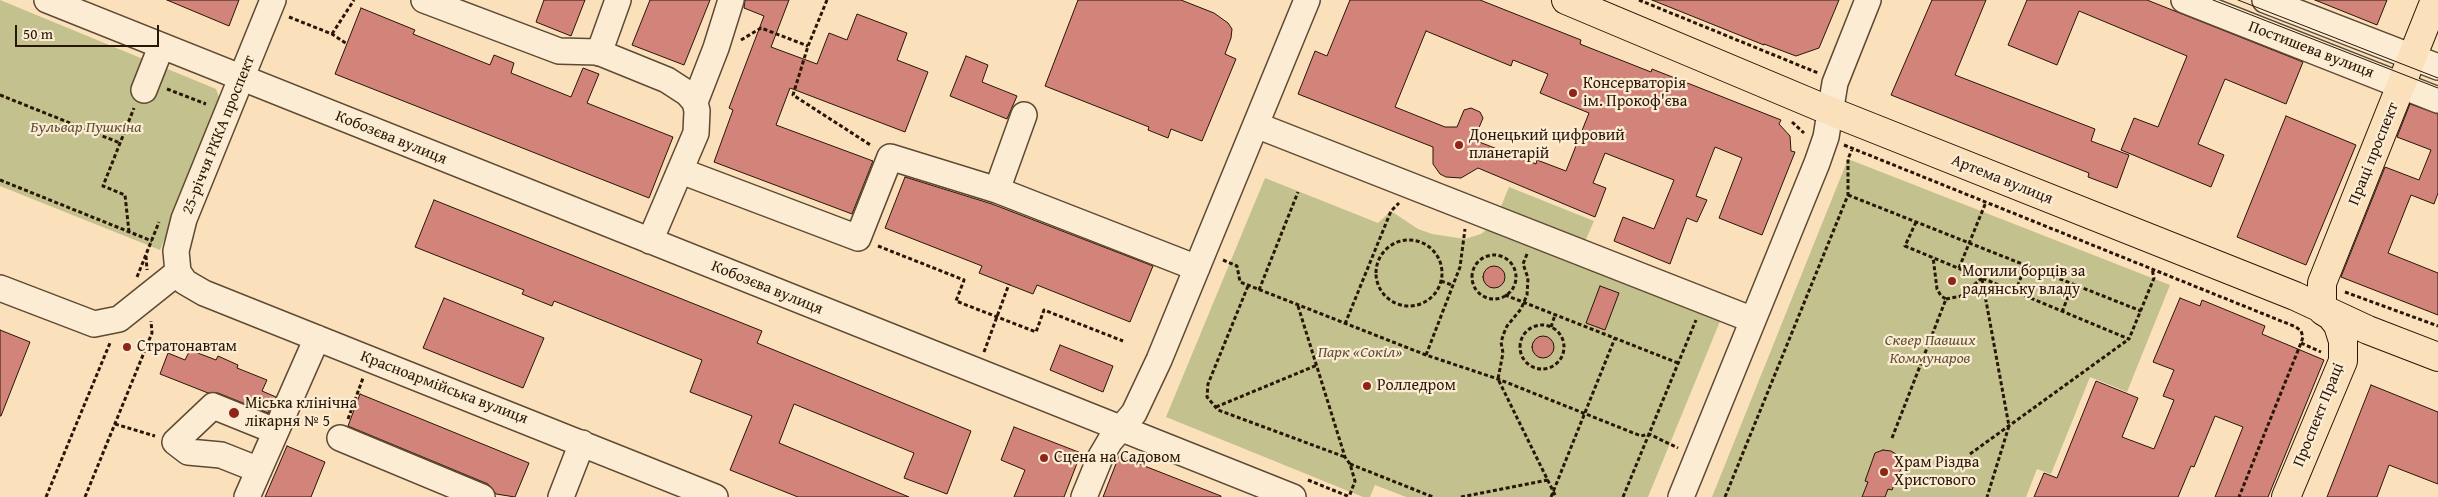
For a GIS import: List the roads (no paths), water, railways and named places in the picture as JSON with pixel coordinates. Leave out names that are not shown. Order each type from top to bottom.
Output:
[{"type":"main road","name":"Артема вулиця","points":[[1566,0],[1820,127],[2295,296],[2322,310],[2438,357]]},
{"type":"main road","name":"Праці проспект","points":[[2322,310],[2322,283],[2435,0]]},
{"type":"main road","name":"Проспект Праці","points":[[2286,497],[2343,361],[2343,342],[2338,325],[2331,316],[2322,310]]},
{"type":"street","name":"Кобозєва вулиця","points":[[46,0],[1293,497]]},
{"type":"street","points":[[424,0],[559,51],[574,53],[589,50],[599,53],[667,80],[678,86],[695,102]]},
{"type":"street","points":[[599,53],[618,0]]},
{"type":"street","points":[[650,241],[696,133],[698,121],[695,102],[716,48],[731,0]]},
{"type":"street","points":[[1084,497],[1100,458],[1120,428],[1134,413],[1143,397],[1307,0]]},
{"type":"street","points":[[1681,497],[1753,320],[1835,83],[1868,0]]},
{"type":"street","name":"Постишева вулиця","points":[[2184,0],[2438,100]]},
{"type":"street","name":"Постишева вулиця","points":[[2266,0],[2438,67]]},
{"type":"street","name":"25-річчя РККА проспект","points":[[177,262],[184,219],[231,75],[281,8]]},
{"type":"street","points":[[144,90],[161,47]]},
{"type":"street","points":[[997,190],[1024,115]]},
{"type":"street","points":[[1256,125],[1753,320]]},
{"type":"street","points":[[681,171],[858,238],[890,157],[997,190],[1197,268]]},
{"type":"street","points":[[0,288],[94,324],[120,319],[141,290],[177,262]]},
{"type":"street","name":"Красноармійська вулиця","points":[[177,262],[184,282],[204,293],[715,497]]},
{"type":"street","points":[[247,497],[317,338]]},
{"type":"street","points":[[258,470],[221,455],[188,452],[175,442],[213,406],[276,431]]},
{"type":"street","points":[[340,438],[482,497]]},
{"type":"street","points":[[561,497],[582,443]]},
{"type":"tram line","points":[[2213,0],[2438,88]]},
{"type":"tram line","points":[[2238,0],[2438,78]]},
{"type":"place","name":"Консерваторія ім. Прокоф'єва","points":[[1573,93]]},
{"type":"place","name":"Донецький цифровий планетарій","points":[[1459,145]]},
{"type":"place","name":"Могили борців за радянську владу","points":[[1952,281]]},
{"type":"place","name":"Стратонавтам","points":[[127,347]]},
{"type":"place","name":"Ролледром","points":[[1367,386]]},
{"type":"place","name":"Міська клінічна лікарня № 5","points":[[234,413]]},
{"type":"place","name":"Сцена на Садовом","points":[[1044,458]]},
{"type":"place","name":"Храм Різдва Христового","points":[[1884,472]]},
{"type":"park label","name":"Бульвар Пушкіна","points":[[86,128]]},
{"type":"park label","name":"Сквер Павших Коммунаров","points":[[1930,350]]},
{"type":"park label","name":"Парк «Сокіл»","points":[[1360,353]]}]
